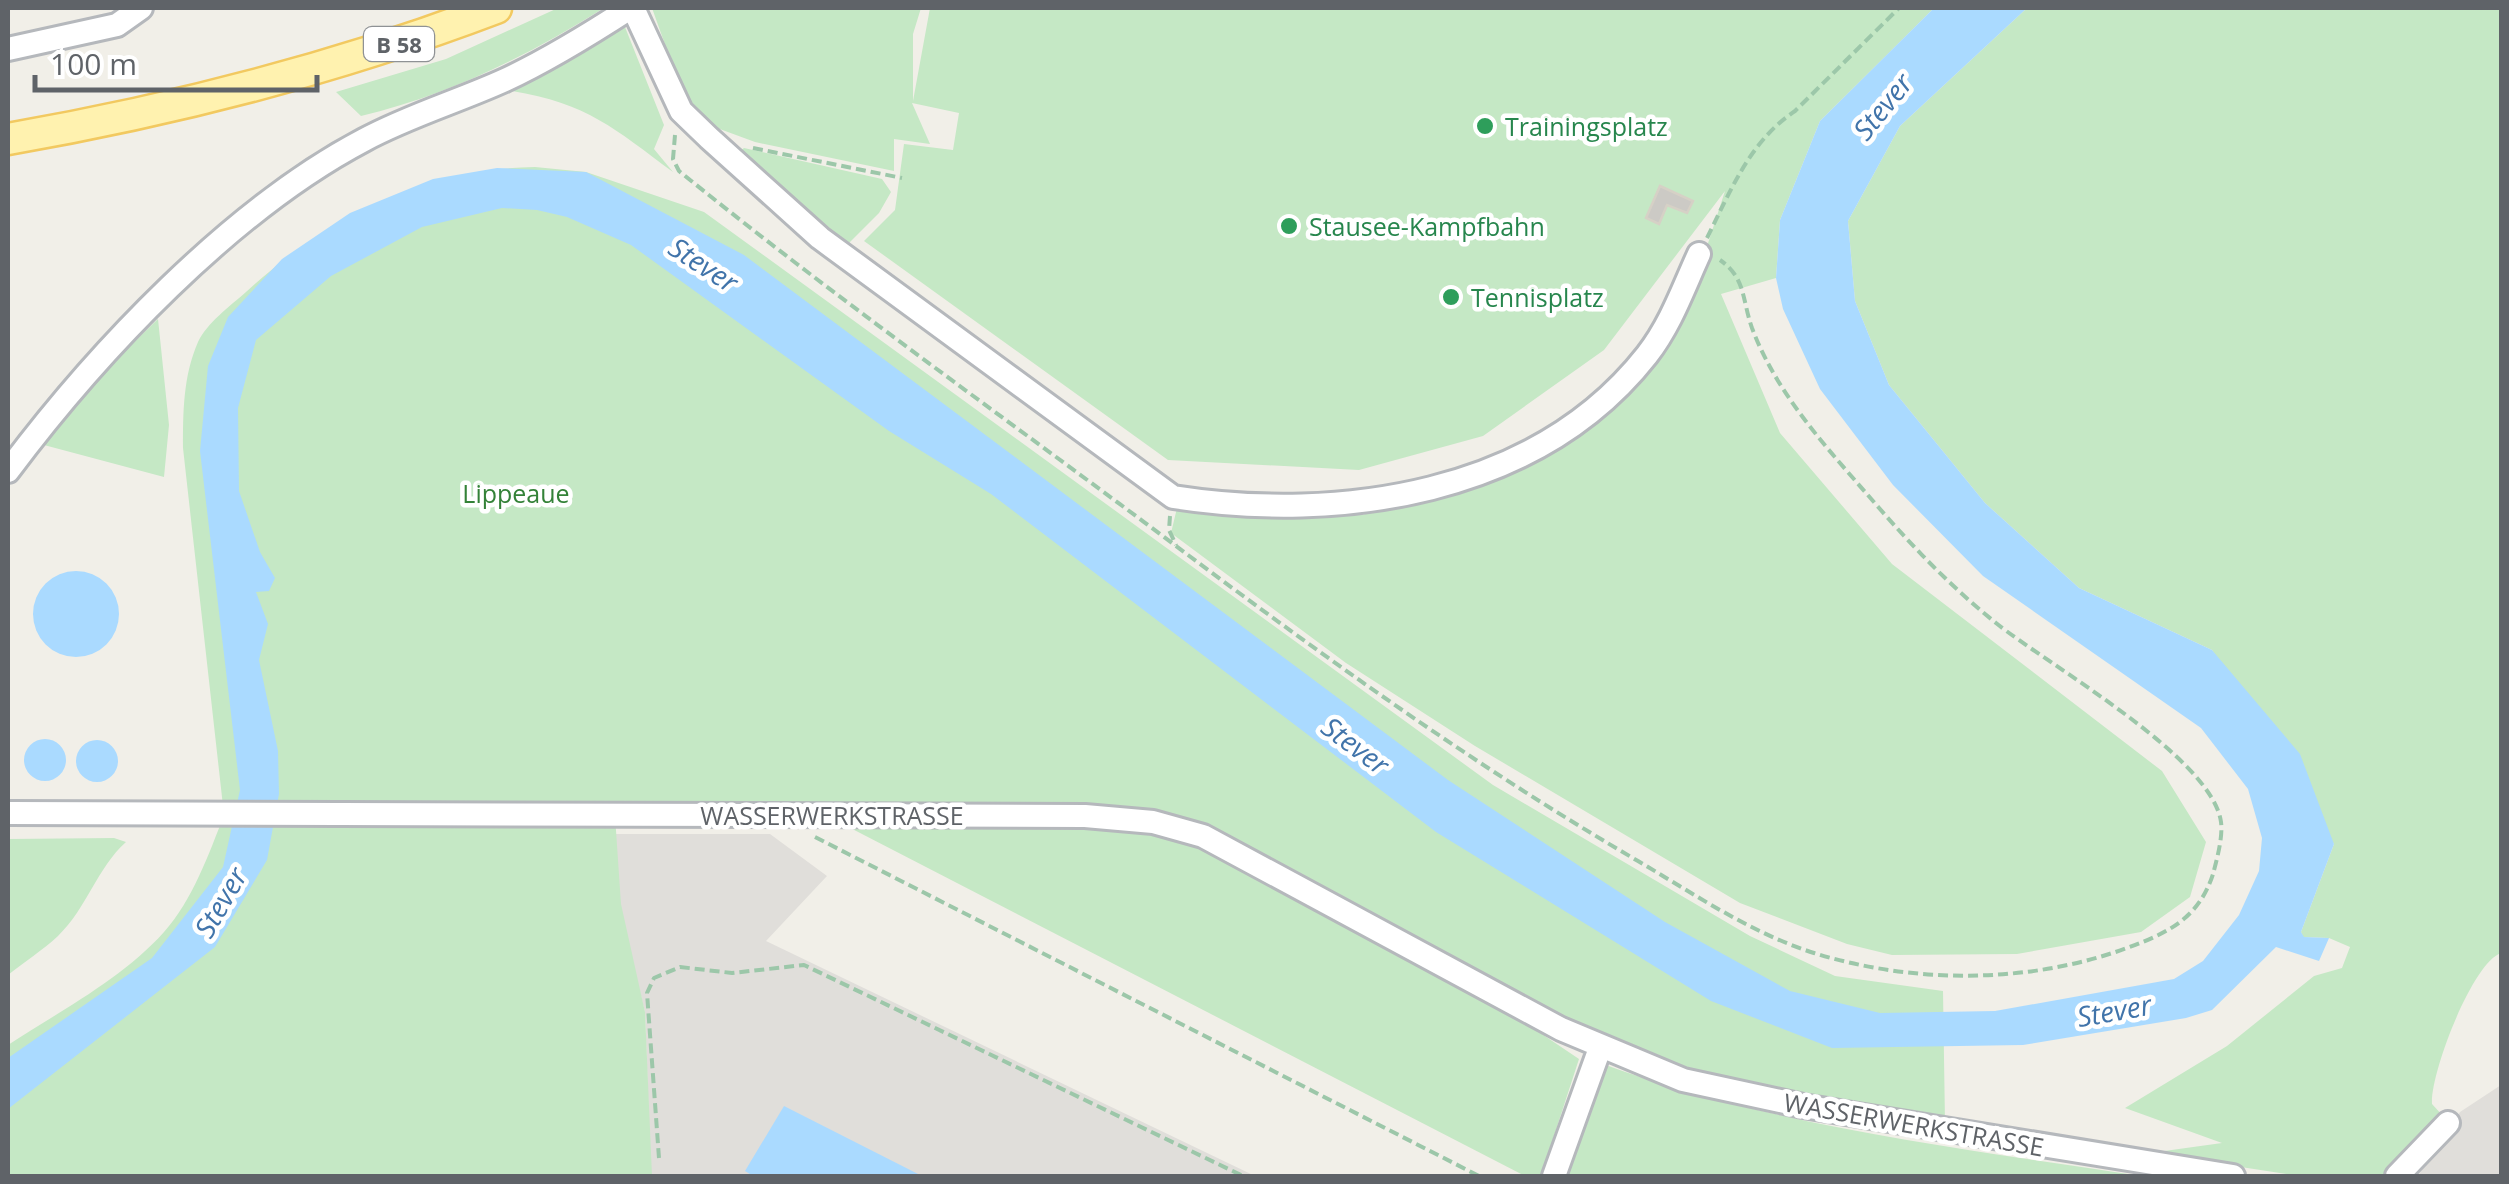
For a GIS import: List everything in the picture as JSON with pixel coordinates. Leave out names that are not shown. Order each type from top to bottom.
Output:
[{"type":"main road","name":"B 58","points":[[8,138],[100,122],[359,57],[496,8]]},
{"type":"main road","name":"B 58","points":[[8,157],[100,122]]},
{"type":"street","points":[[8,49],[117,26],[141,8]]},
{"type":"street","points":[[8,471],[102,356],[214,249],[280,196],[363,140],[507,79],[632,8],[681,112],[709,138],[820,238],[1173,497],[1203,502],[1356,502],[1404,496],[1499,466],[1561,432],[1617,389],[1676,312],[1699,254]]},
{"type":"street","name":"WASSERWERKSTRASSE","points":[[8,813],[1107,816],[1178,828],[1226,846],[1600,1048],[1683,1080],[1757,1097],[2227,1175]]},
{"type":"street","points":[[1554,1176],[1600,1048]]},
{"type":"street","points":[[2396,1176],[2448,1123]]},
{"type":"path","points":[[681,112],[672,147],[680,170],[861,316],[1453,748],[1530,798],[1750,926],[1813,953],[1920,975],[2021,972],[2118,952],[2164,934],[2191,916],[2205,896],[2220,837],[2221,823],[2204,785],[2183,761],[2140,726],[2008,632],[1926,562],[1807,425],[1761,348],[1738,274],[1722,261],[1699,254],[1746,159],[1776,124],[1795,111],[1899,8]]},
{"type":"path","points":[[709,138],[902,178]]},
{"type":"path","points":[[1173,497],[1169,530],[1177,546]]},
{"type":"path","points":[[792,815],[793,826],[1479,1176]]},
{"type":"path","points":[[660,1158],[647,993],[654,978],[680,967],[732,974],[804,965],[1243,1176]]},
{"type":"shaded area","points":[[613,834],[770,834],[827,876],[766,941],[1255,1176],[651,1176],[645,1012],[619,907]]},
{"type":"shaded area","points":[[2501,1085],[2501,1176],[2418,1176],[2460,1112]]},
{"type":"green space","points":[[558,8],[604,8],[487,72],[426,97],[361,116],[336,92],[446,59]]},
{"type":"green space","points":[[652,8],[921,8],[913,34],[913,101],[930,8],[1934,8],[1820,121],[1780,220],[1776,278],[1721,294],[1780,433],[1892,564],[2162,771],[2206,842],[2190,897],[2141,932],[2017,954],[1892,955],[1847,944],[1740,903],[1475,746],[1346,663],[1171,533],[1177,508],[1362,515],[1497,476],[1616,400],[1685,314],[1725,191],[1604,350],[1483,436],[1359,470],[1168,460],[864,241],[895,210],[904,144],[953,150],[959,113],[912,103],[930,144],[894,139],[894,171],[755,142],[717,128],[696,114],[683,95]]},
{"type":"green space","points":[[2027,8],[2501,8],[2501,953],[2478,977],[2445,1046],[2432,1104],[2443,1116],[2382,1176],[2299,1176],[2150,1153],[2222,1143],[2125,1108],[2227,1046],[2314,976],[2342,968],[2350,947],[2329,938],[2303,937],[2301,932],[2334,844],[2212,650],[2079,588],[1985,503],[1889,385],[1855,301],[1848,221],[1900,126]]},
{"type":"green space","points":[[625,27],[664,125],[654,149],[673,172],[599,120],[561,103],[512,91]]},
{"type":"green space","points":[[744,148],[882,179],[891,192],[879,213],[843,249],[735,155]]},
{"type":"green space","name":"Lippeaue","points":[[535,167],[586,172],[704,212],[1493,785],[1750,936],[1835,976],[1943,991],[1945,1123],[1721,1085],[1634,1056],[1367,916],[1579,1059],[1541,1176],[1525,1176],[800,802],[614,801],[621,904],[645,1012],[652,1176],[8,1176],[8,1045],[110,979],[164,932],[191,892],[224,815],[183,448],[187,381],[198,342],[219,315],[277,265],[344,220],[379,202],[454,177]]},
{"type":"green space","points":[[158,319],[169,425],[164,477],[44,445],[97,378]]},
{"type":"green space","points":[[114,838],[126,842],[68,925],[8,975],[8,839]]},
{"type":"green space","points":[[1603,1064],[1668,1086],[1801,1120],[2141,1176],[1564,1176]]},
{"type":"water","name":"Stever","points":[[1934,8],[2027,8],[1900,126],[1848,221],[1855,301],[1889,385],[1985,503],[2079,588],[2212,650],[2300,754],[2334,844],[2301,932],[2304,937],[2329,938],[2319,961],[2276,947],[2212,1010],[2186,1018],[2023,1045],[1832,1048],[1711,1001],[1436,832],[991,494],[889,431],[631,245],[567,217],[502,208],[422,227],[331,276],[256,340],[238,408],[239,491],[260,552],[275,578],[269,591],[256,592],[268,624],[259,660],[278,751],[279,794],[267,860],[215,947],[8,1109],[8,1058],[152,958],[223,867],[240,790],[200,451],[208,366],[228,317],[282,259],[350,213],[433,179],[497,168],[586,172],[744,255],[1448,780],[1665,922],[1790,991],[1880,1013],[1995,1011],[2174,979],[2203,961],[2239,915],[2259,871],[2262,838],[2248,789],[2201,728],[1983,576],[1893,485],[1820,389],[1783,309],[1776,278],[1780,220],[1820,121]]},
{"type":"water","points":[[76,571],[93,574],[107,583],[116,597],[116,631],[107,645],[93,654],[76,657],[59,654],[45,645],[36,631],[33,614],[36,597],[45,583],[59,574]]},
{"type":"water","points":[[45,739],[60,745],[66,760],[60,775],[45,781],[30,775],[24,760],[30,745]]},
{"type":"water","points":[[97,740],[112,746],[118,761],[112,776],[97,782],[82,776],[76,761],[82,746]]},
{"type":"water","points":[[784,1106],[922,1176],[753,1176],[745,1171]]},
{"type":"building","points":[[1660,186],[1693,201],[1687,213],[1667,205],[1659,224],[1646,218]]},
{"type":"place","name":"Trainingsplatz","points":[[1485,126]]},
{"type":"place","name":"Stausee-Kampfbahn","points":[[1289,226]]},
{"type":"place","name":"Tennisplatz","points":[[1451,297]]}]
